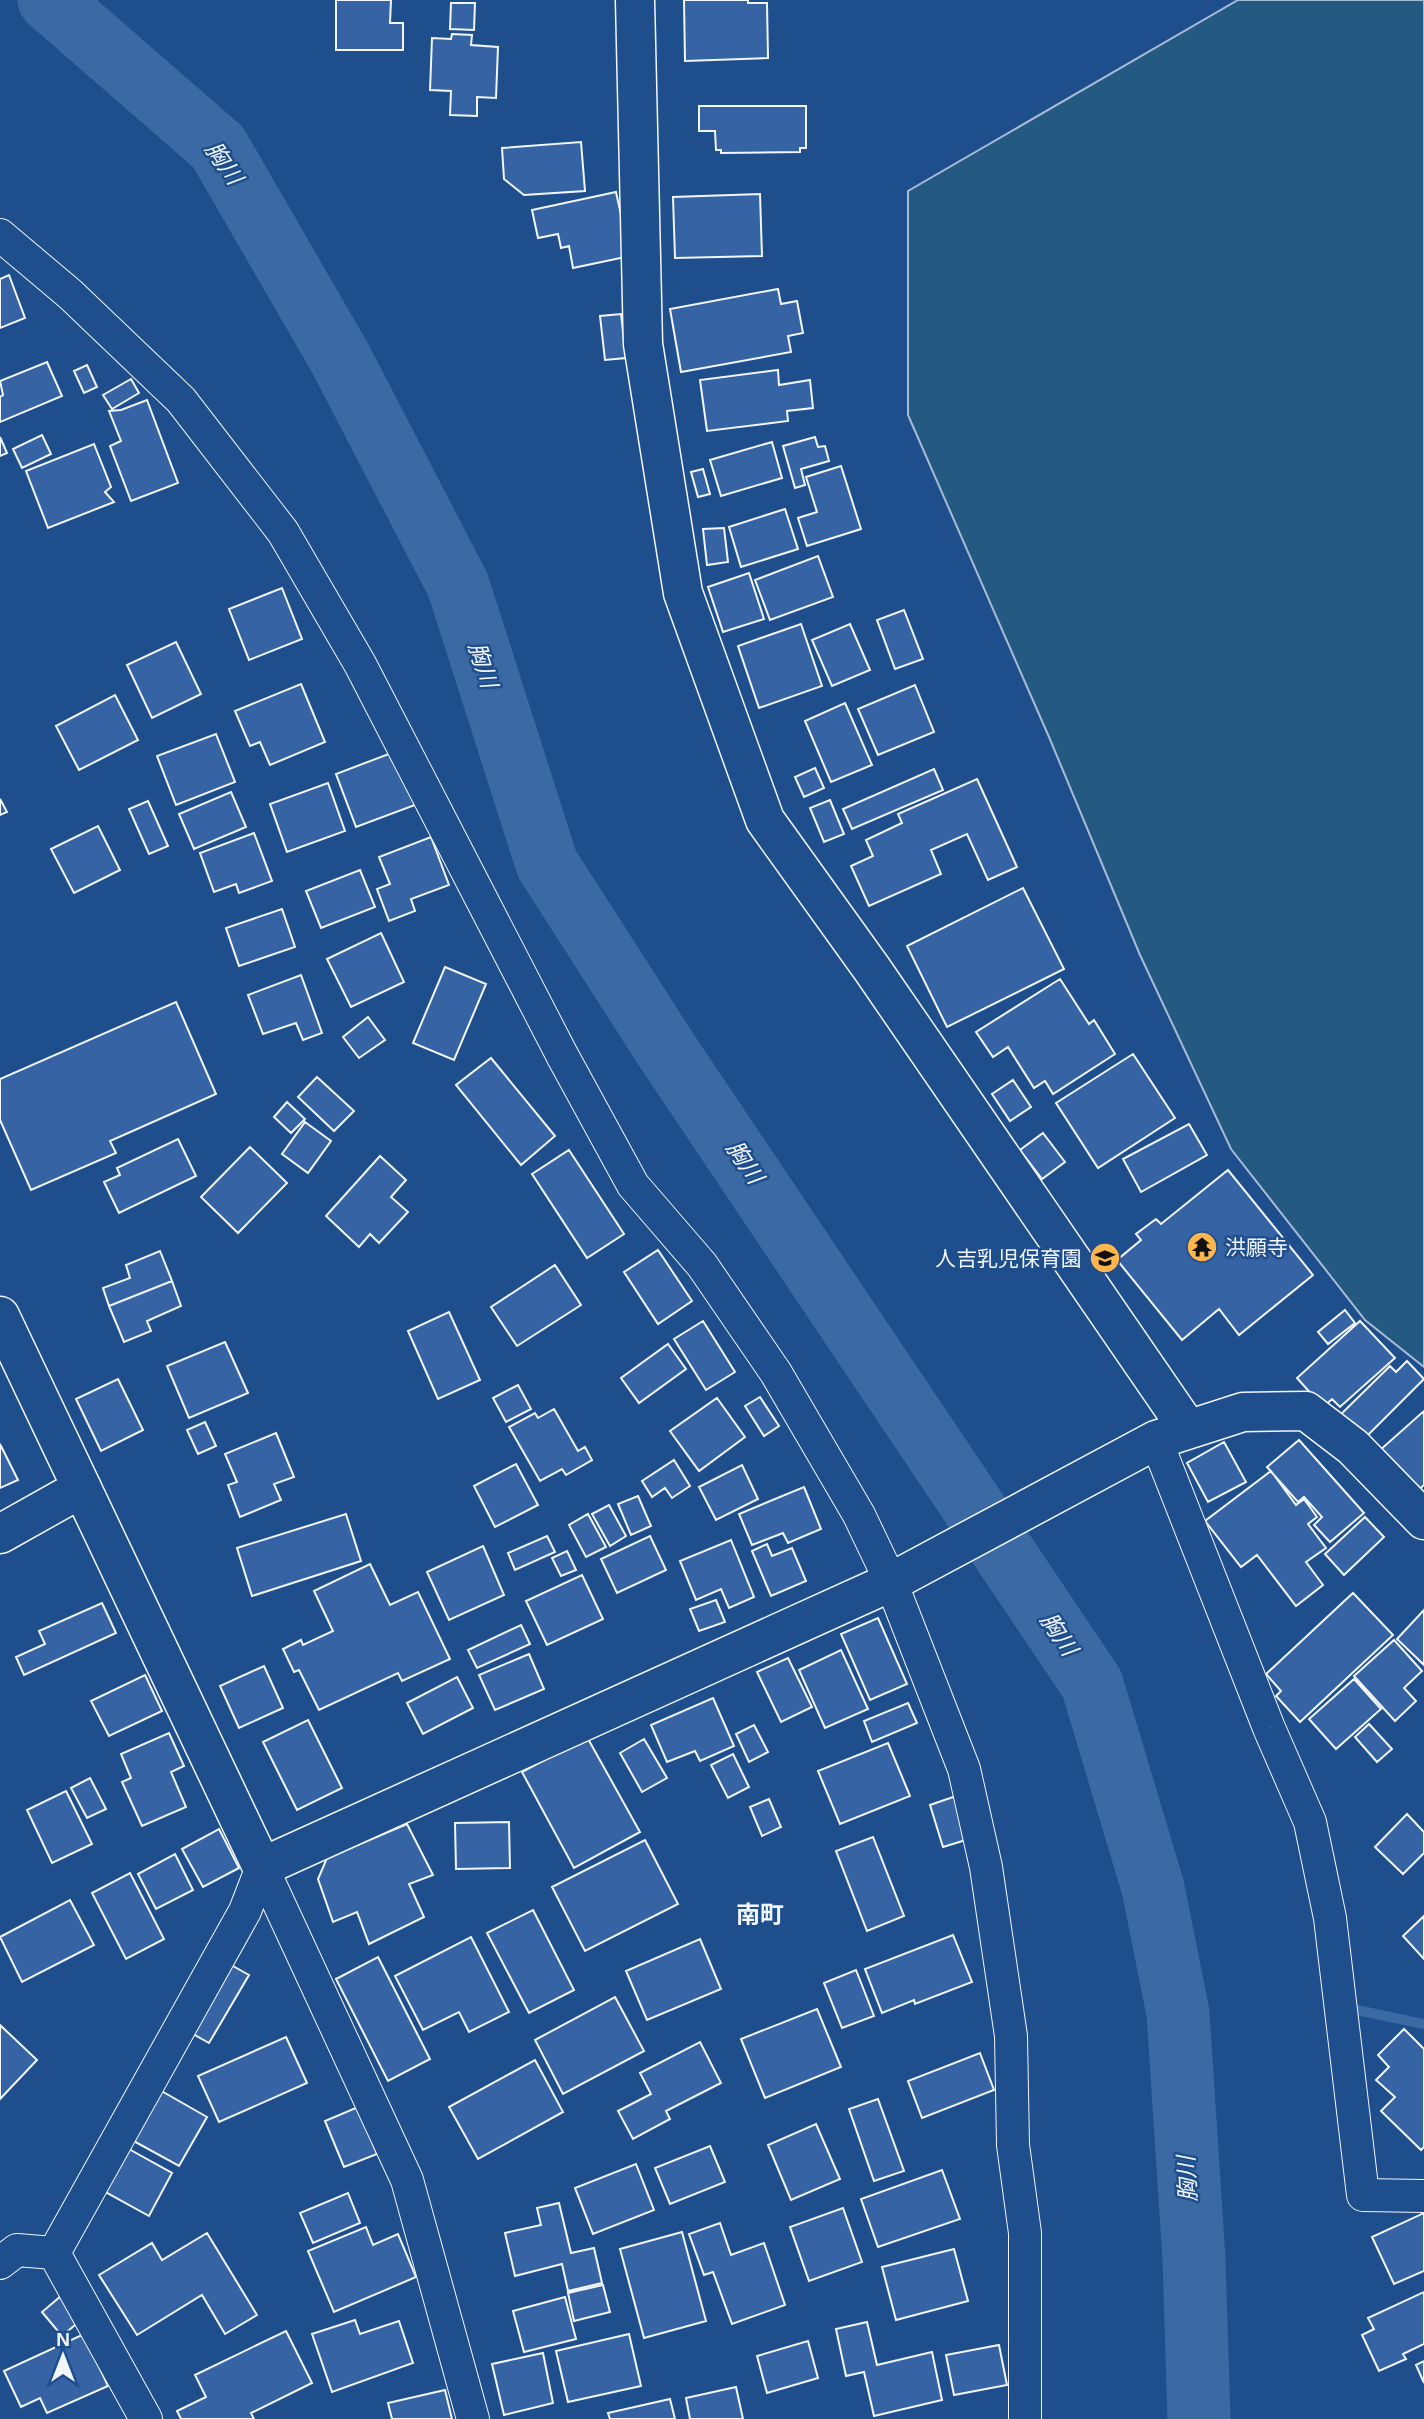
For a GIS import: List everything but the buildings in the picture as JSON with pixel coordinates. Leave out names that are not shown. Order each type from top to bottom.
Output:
[{"type":"street","points":[[635,0],[643,344],[683,593],[765,820],[872,969],[1172,1434],[1199,1546],[1269,1728],[1310,1822],[1330,1918],[1363,2194],[1424,2196]]},
{"type":"street","points":[[0,235],[70,294],[181,400],[283,532],[360,664],[562,1055],[633,1185],[702,1265],[776,1373],[859,1515],[904,1575],[964,1769],[986,1867],[1011,2036],[1013,2145],[1025,2233],[1025,2419]]},
{"type":"street","points":[[0,1316],[262,1867],[407,2180],[473,2419]]},
{"type":"street","points":[[54,2253],[245,1911],[262,1867],[904,1575],[1172,1434],[1243,1412],[1306,1411],[1353,1447],[1424,1520]]},
{"type":"street","points":[[0,1534],[82,1488]]},
{"type":"street","points":[[0,2263],[17,2250],[54,2253]]},
{"type":"street","points":[[54,2253],[146,2419]]},
{"type":"shaded area","points":[[1238,0],[1424,0],[1424,1367],[1365,1320],[1231,1149],[1140,955],[1049,737],[908,415],[908,191]]},
{"type":"waterway","name":"胸川","points":[[49,0],[218,147],[340,358],[458,585],[547,864],[667,1051],[1092,1684],[1153,1888],[1178,2013],[1194,2259],[1199,2419]]},
{"type":"waterway","points":[[1352,2009],[1424,2024]]},
{"type":"place","name":"洪願寺","points":[[1202,1247]]},
{"type":"place","name":"人吉乳児保育園","points":[[1105,1258]]},
{"type":"district","name":"南町","points":[[760,1914]]}]
